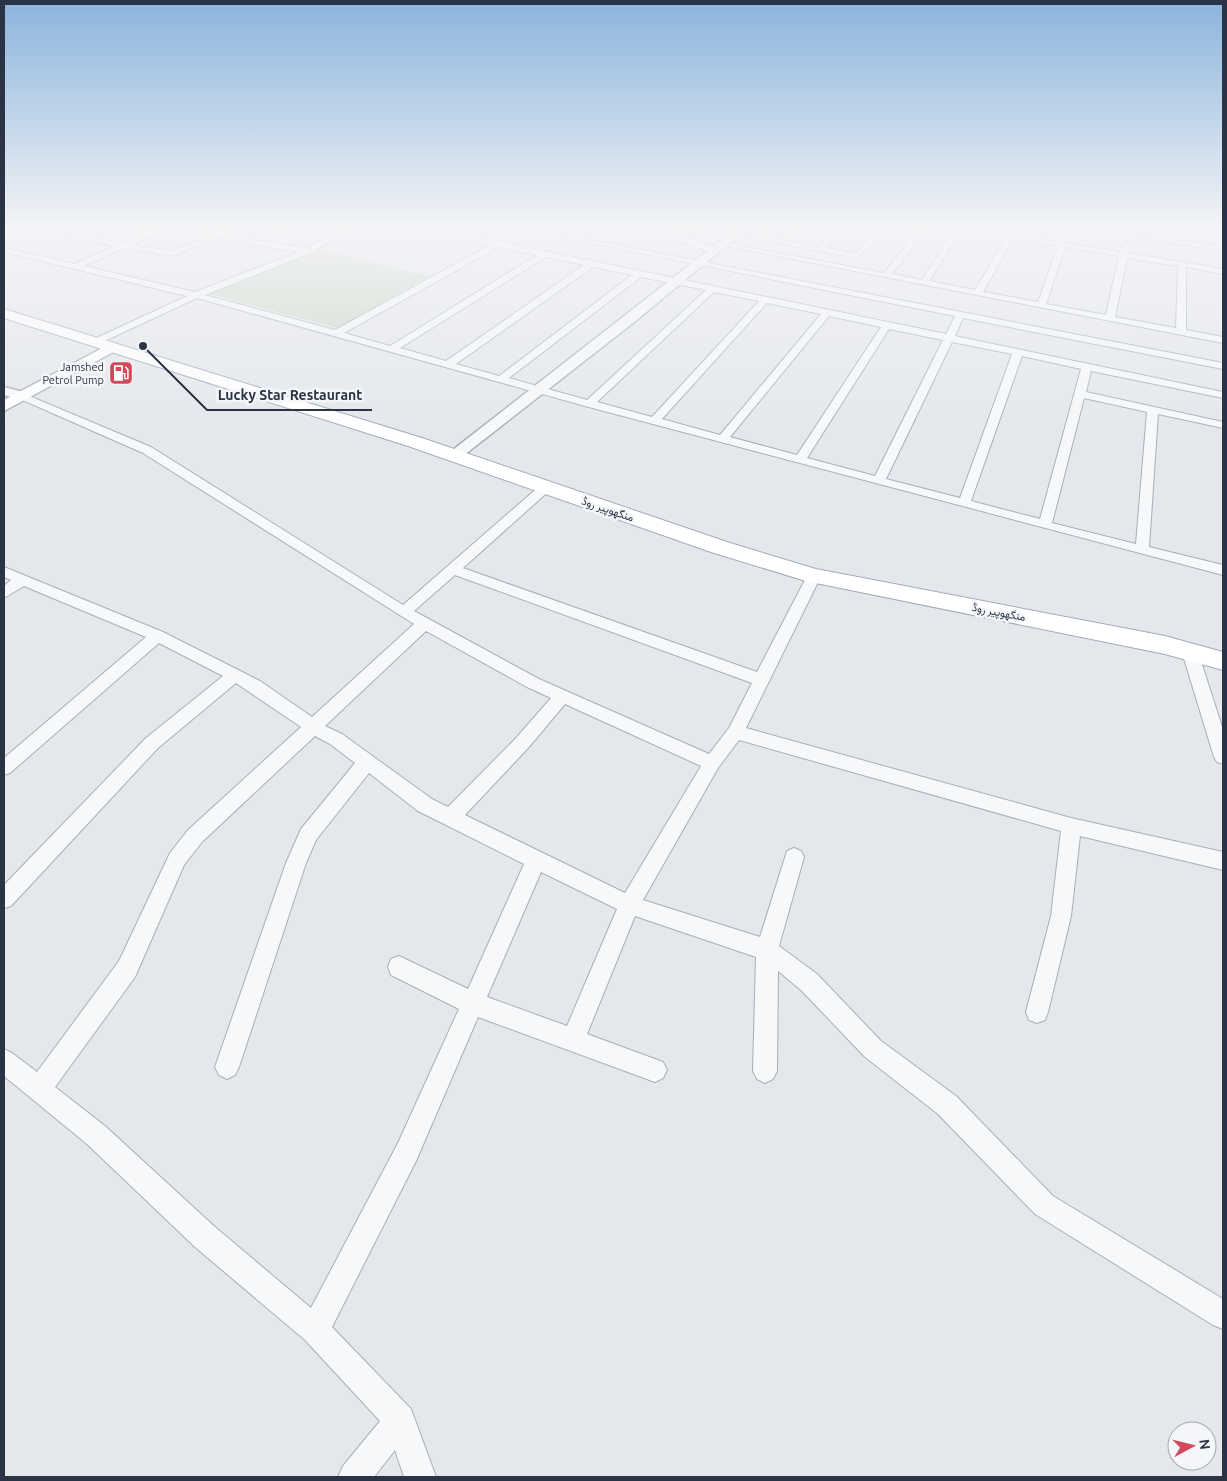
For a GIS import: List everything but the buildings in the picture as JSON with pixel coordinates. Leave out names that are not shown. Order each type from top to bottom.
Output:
[{"type":"main road","name":"منگھوپیر روڈ","points":[[4,313],[454,456],[722,548],[814,576],[1190,652],[1223,661]]},
{"type":"main road","points":[[4,406],[103,344]]},
{"type":"street","points":[[103,344],[194,296]]},
{"type":"street","points":[[200,296],[589,404],[964,504],[1223,570]]},
{"type":"street","points":[[337,333],[403,296]]},
{"type":"street","points":[[392,349],[477,296]]},
{"type":"street","points":[[448,365],[546,296]]},
{"type":"street","points":[[500,380],[610,296]]},
{"type":"street","points":[[454,456],[657,296]]},
{"type":"street","points":[[589,404],[704,296]]},
{"type":"street","points":[[746,296],[1223,395]]},
{"type":"street","points":[[875,296],[1223,366]]},
{"type":"street","points":[[989,296],[1223,340]]},
{"type":"street","points":[[1042,306],[1045,296]]},
{"type":"street","points":[[1110,319],[1115,296]]},
{"type":"street","points":[[1181,332],[1182,296]]},
{"type":"street","points":[[654,421],[765,300]]},
{"type":"street","points":[[723,439],[827,313]]},
{"type":"street","points":[[880,481],[961,313]]},
{"type":"street","points":[[800,460],[887,325]]},
{"type":"street","points":[[964,504],[1018,353]]},
{"type":"street","points":[[1045,525],[1087,367]]},
{"type":"street","points":[[4,391],[22,396],[147,450],[404,612],[534,683],[563,694],[712,763]]},
{"type":"street","points":[[1079,394],[1223,425]]},
{"type":"street","points":[[1142,550],[1153,410]]},
{"type":"street","points":[[404,612],[546,487]]},
{"type":"street","points":[[452,569],[762,680]]},
{"type":"street","points":[[4,572],[158,636],[254,685],[313,727],[336,739],[425,805],[450,818],[629,905],[767,950],[809,982],[873,1048],[947,1105],[1044,1205],[1223,1315]]},
{"type":"street","points":[[573,1040],[629,905],[712,763],[735,732],[814,576]]},
{"type":"street","points":[[4,593],[23,579]]},
{"type":"street","points":[[38,1090],[127,969],[177,859],[195,836],[424,623]]},
{"type":"street","points":[[4,768],[158,636]]},
{"type":"street","points":[[1190,652],[1223,757]]},
{"type":"street","points":[[4,899],[152,743],[235,675]]},
{"type":"street","points":[[450,818],[523,742],[563,694]]},
{"type":"street","points":[[735,732],[1071,826],[1223,861]]},
{"type":"street","points":[[227,1067],[296,863],[308,835],[367,762]]},
{"type":"street","points":[[1037,1012],[1061,916],[1071,826]]},
{"type":"street","points":[[765,1071],[767,950],[794,857]]},
{"type":"street","points":[[314,1330],[407,1152],[471,1003],[536,860]]},
{"type":"street","points":[[399,967],[471,1003],[655,1070]]},
{"type":"street","points":[[4,1061],[96,1135],[205,1237],[314,1330],[400,1420],[420,1477]]},
{"type":"street","points":[[354,1477],[400,1420]]},
{"type":"green space","points":[[218,296],[394,296],[338,328]]},
{"type":"place","name":"Lucky Star Restaurant","points":[[143,346]]},
{"type":"place","name":"Jamshed Petrol Pump","points":[[121,373]]}]
